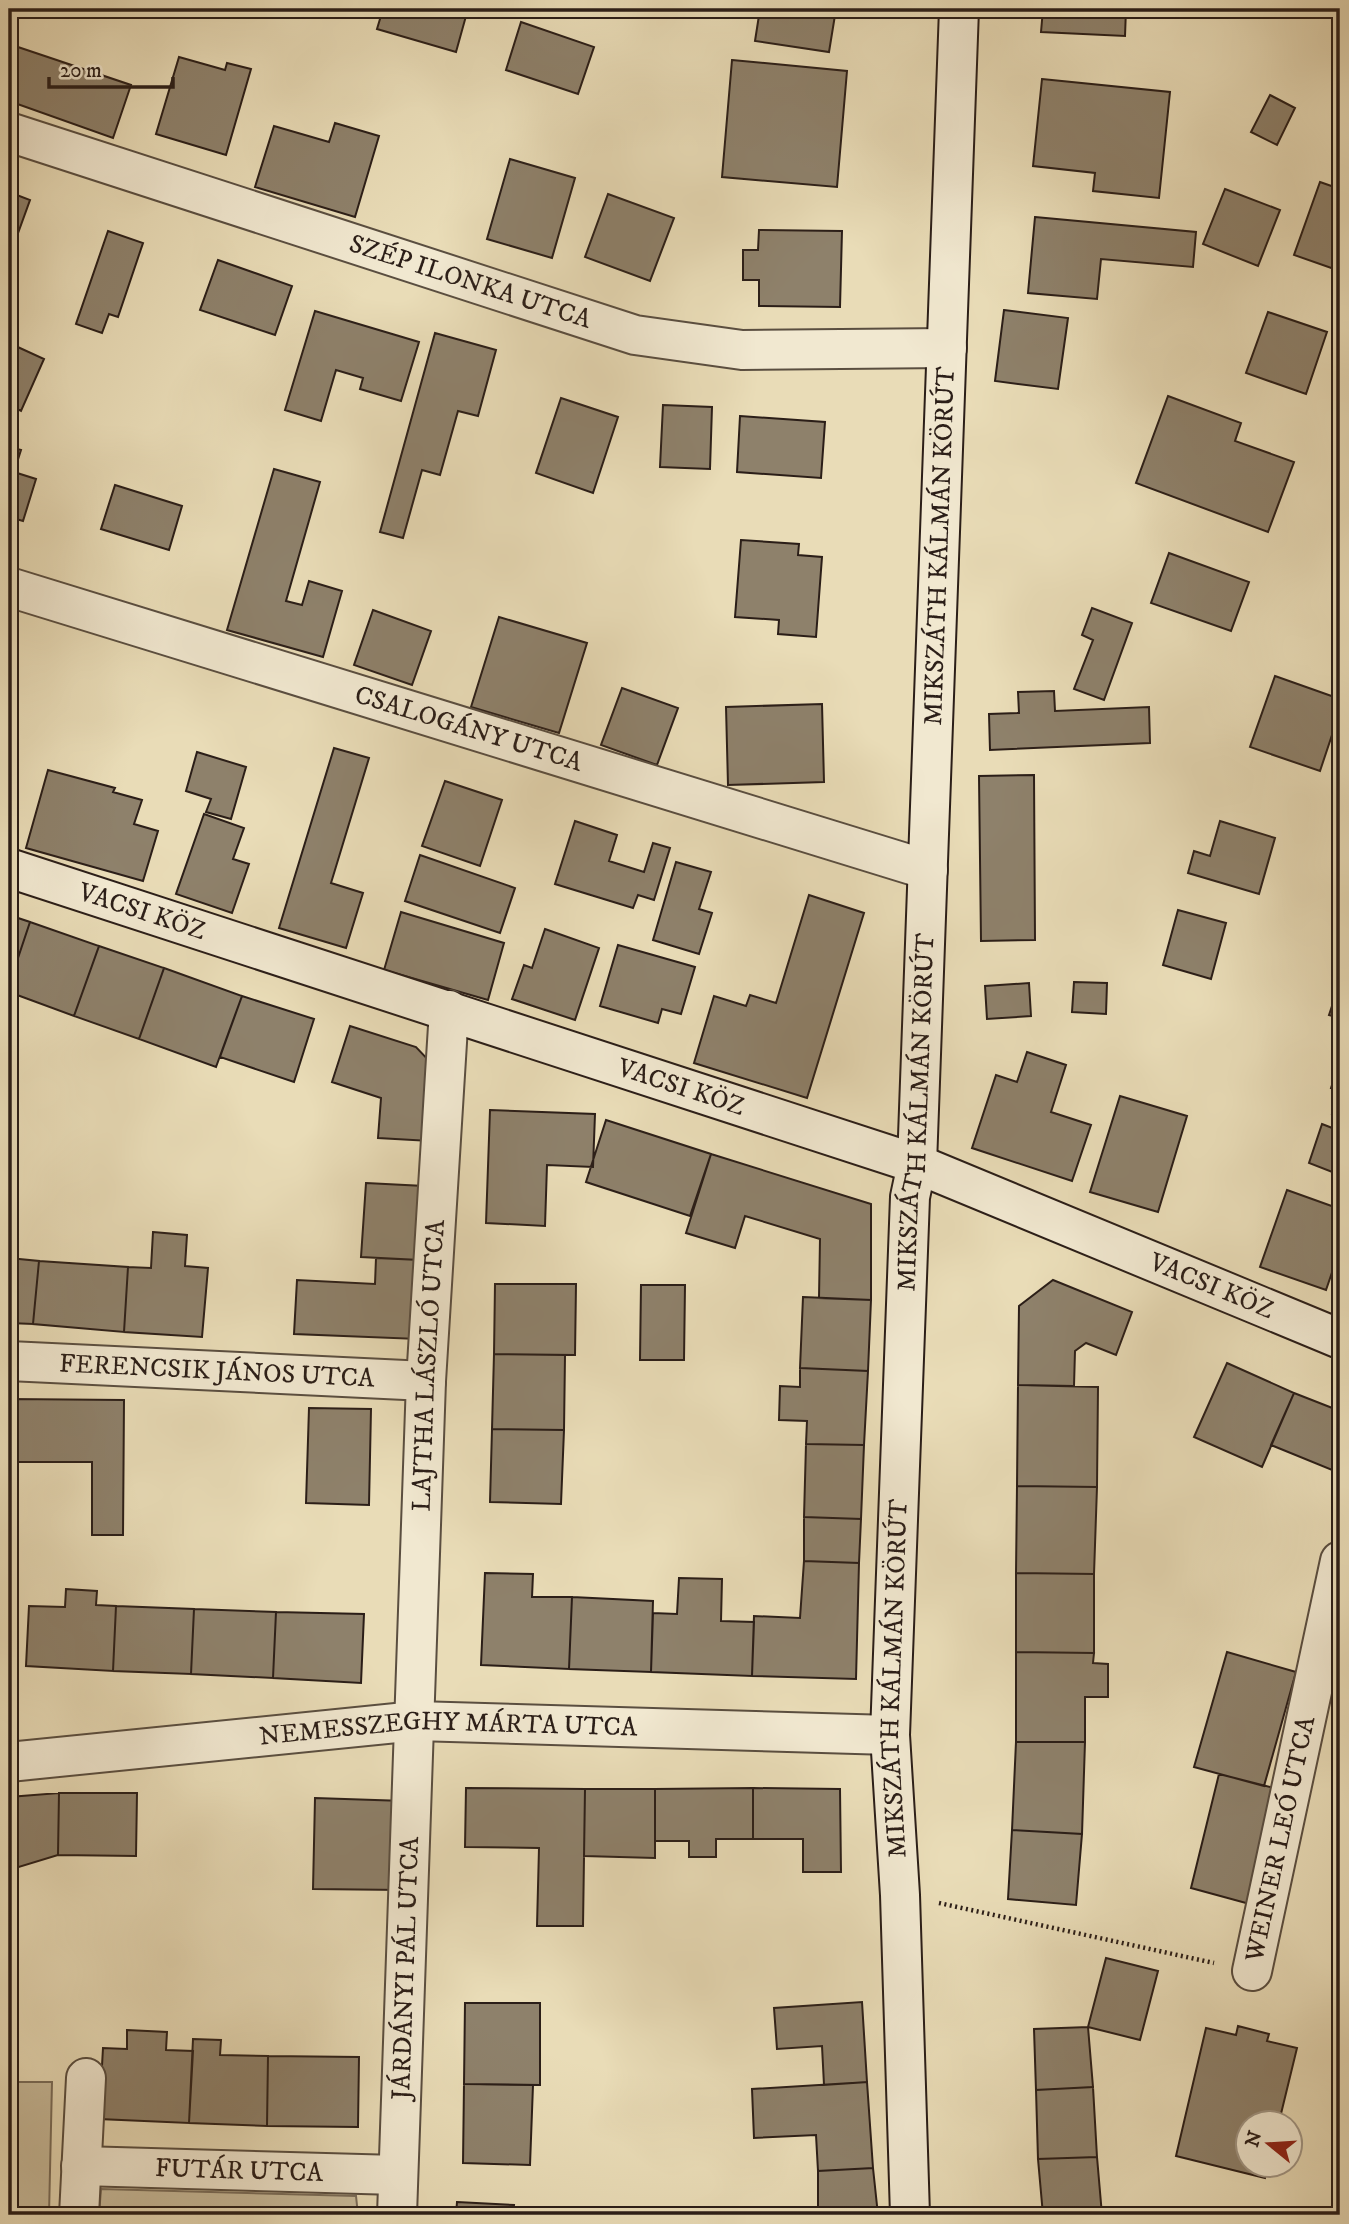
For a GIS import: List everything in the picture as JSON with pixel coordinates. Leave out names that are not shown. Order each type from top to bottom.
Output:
[{"type":"street","name":"MIKSZÁTH KÁLMÁN KÖRÚT","points":[[909,2215],[900,1895],[890,1735],[910,1197],[917,1164],[959,9]]},
{"type":"street","name":"SZÉP ILONKA UTCA","points":[[9,132],[635,335],[742,350],[947,348]]},
{"type":"street","name":"CSALOGÁNY UTCA","points":[[9,587],[928,870]]},
{"type":"street","name":"VACSI KÖZ","points":[[9,868],[917,1164],[1340,1339]]},
{"type":"street","name":"LAJTHA LÁSZLÓ UTCA","points":[[415,1721],[426,1381],[449,1010]]},
{"type":"street","name":"FERENCSIK JÁNOS UTCA","points":[[9,1361],[426,1381]]},
{"type":"street","name":"WEINER LEÓ UTCA","points":[[1252,1971],[1340,1561]]},
{"type":"street","name":"NEMESSZEGHY MÁRTA UTCA","points":[[9,1762],[415,1721],[890,1735]]},
{"type":"street","name":"JÁRDÁNYI PÁL UTCA","points":[[397,2215],[415,1721]]},
{"type":"street","points":[[79,2215],[86,2078]]},
{"type":"street","name":"FUTÁR UTCA","points":[[81,2166],[397,2175]]},
{"type":"path","name":"WEINER LEÓ UTCA","points":[[900,1895],[1252,1971]]},
{"type":"shaded area","points":[[9,2082],[52,2082],[49,2215],[9,2215]]},
{"type":"shaded area","points":[[101,2189],[356,2196],[358,2215],[99,2215]]},
{"type":"building","points":[[383,9],[441,9],[466,16],[456,52],[377,29]]},
{"type":"building","points":[[760,9],[836,9],[829,52],[755,41]]},
{"type":"building","points":[[1043,9],[1126,9],[1125,36],[1041,32]]},
{"type":"building","points":[[521,22],[594,47],[578,94],[506,70]]},
{"type":"building","points":[[9,44],[131,85],[113,138],[9,101]]},
{"type":"building","points":[[179,57],[225,70],[227,63],[251,69],[226,155],[156,134]]},
{"type":"building","points":[[732,60],[847,71],[837,187],[722,177]]},
{"type":"building","points":[[1042,79],[1170,92],[1159,198],[1093,191],[1095,173],[1033,166]]},
{"type":"building","points":[[1270,95],[1295,108],[1277,145],[1251,132]]},
{"type":"building","points":[[335,123],[379,136],[355,217],[255,187],[274,126],[329,142]]},
{"type":"building","points":[[510,159],[575,178],[552,258],[487,239]]},
{"type":"building","points":[[1320,182],[1340,189],[1340,271],[1294,255]]},
{"type":"building","points":[[1225,189],[1280,210],[1258,266],[1203,244]]},
{"type":"building","points":[[9,192],[30,200],[9,258]]},
{"type":"building","points":[[608,194],[674,218],[650,281],[585,257]]},
{"type":"building","points":[[1035,217],[1196,232],[1193,267],[1101,259],[1097,299],[1028,293]]},
{"type":"building","points":[[759,230],[842,231],[840,307],[759,306],[759,280],[743,280],[743,250],[758,250]]},
{"type":"building","points":[[108,231],[143,243],[118,317],[109,314],[102,333],[76,324]]},
{"type":"building","points":[[218,260],[292,286],[275,335],[200,310]]},
{"type":"building","points":[[1004,310],[1068,318],[1058,389],[995,381]]},
{"type":"building","points":[[315,311],[419,342],[401,401],[360,389],[363,378],[336,370],[321,421],[285,410]]},
{"type":"building","points":[[1268,312],[1327,332],[1306,394],[1246,373]]},
{"type":"building","points":[[435,333],[496,350],[478,416],[458,411],[440,475],[422,470],[403,538],[380,532]]},
{"type":"building","points":[[9,343],[44,359],[21,411],[9,405]]},
{"type":"building","points":[[1168,396],[1241,423],[1235,441],[1294,462],[1268,532],[1136,483]]},
{"type":"building","points":[[561,398],[618,417],[593,493],[536,473]]},
{"type":"building","points":[[663,405],[712,407],[710,469],[660,467]]},
{"type":"building","points":[[740,416],[825,422],[821,478],[737,472]]},
{"type":"building","points":[[9,447],[21,450],[14,472],[36,479],[23,521],[9,517]]},
{"type":"building","points":[[274,469],[320,482],[286,601],[302,605],[309,581],[342,591],[323,657],[227,630]]},
{"type":"building","points":[[115,485],[182,506],[169,550],[101,529]]},
{"type":"building","points":[[741,540],[799,544],[798,555],[822,557],[816,637],[778,634],[779,620],[735,617]]},
{"type":"building","points":[[1169,553],[1249,582],[1231,631],[1151,603]]},
{"type":"building","points":[[1092,608],[1132,623],[1104,700],[1074,689],[1093,640],[1082,635]]},
{"type":"building","points":[[373,610],[431,631],[412,685],[354,665]]},
{"type":"building","points":[[499,617],[587,643],[559,733],[471,707]]},
{"type":"building","points":[[1275,676],[1340,699],[1340,711],[1320,771],[1250,747]]},
{"type":"building","points":[[622,688],[678,708],[657,765],[601,745]]},
{"type":"building","points":[[1054,691],[1055,711],[1149,707],[1150,743],[990,750],[989,714],[1019,713],[1018,692]]},
{"type":"building","points":[[822,704],[824,782],[728,785],[726,707]]},
{"type":"building","points":[[334,748],[369,758],[331,883],[363,893],[346,948],[279,928]]},
{"type":"building","points":[[197,752],[246,767],[231,819],[206,812],[211,799],[186,791]]},
{"type":"building","points":[[48,770],[115,788],[113,792],[142,800],[134,824],[158,831],[143,881],[26,848]]},
{"type":"building","points":[[1034,775],[1035,940],[981,941],[979,776]]},
{"type":"building","points":[[445,781],[502,800],[480,866],[422,846]]},
{"type":"building","points":[[204,814],[244,828],[233,859],[249,864],[232,913],[176,894]]},
{"type":"building","points":[[575,821],[617,835],[609,861],[644,872],[653,843],[670,848],[654,900],[638,895],[633,908],[555,884]]},
{"type":"building","points":[[1220,821],[1275,838],[1259,894],[1188,873],[1194,851],[1210,856]]},
{"type":"building","points":[[420,855],[515,888],[500,933],[405,901]]},
{"type":"building","points":[[676,862],[711,872],[699,909],[712,913],[699,954],[653,940]]},
{"type":"building","points":[[809,895],[864,913],[807,1098],[694,1063],[714,996],[746,1006],[750,995],[776,1003]]},
{"type":"building","points":[[1178,910],[1226,923],[1211,979],[1163,965]]},
{"type":"building","points":[[401,912],[504,943],[488,1000],[384,970]]},
{"type":"building","points":[[9,915],[30,922],[9,985]]},
{"type":"building","points":[[30,922],[99,946],[74,1016],[9,992]]},
{"type":"building","points":[[545,929],[599,948],[575,1020],[512,999],[524,965],[532,968]]},
{"type":"building","points":[[618,945],[695,967],[681,1014],[662,1009],[658,1023],[600,1006]]},
{"type":"building","points":[[99,946],[164,968],[139,1039],[74,1016]]},
{"type":"building","points":[[164,968],[242,996],[216,1067],[139,1039]]},
{"type":"building","points":[[1074,982],[1107,983],[1106,1014],[1072,1012]]},
{"type":"building","points":[[1340,982],[1340,1018],[1329,1015]]},
{"type":"building","points":[[1029,983],[1031,1016],[987,1019],[985,986]]},
{"type":"building","points":[[242,996],[314,1019],[294,1082],[220,1057]]},
{"type":"building","points":[[350,1026],[416,1047],[435,1067],[430,1141],[378,1138],[381,1098],[332,1082]]},
{"type":"building","points":[[1027,1052],[1066,1065],[1051,1112],[1091,1125],[1072,1181],[972,1148],[996,1075],[1017,1082]]},
{"type":"building","points":[[1340,1061],[1340,1091],[1331,1088]]},
{"type":"building","points":[[1340,1091],[1340,1117],[1332,1114]]},
{"type":"building","points":[[1120,1096],[1187,1116],[1158,1212],[1090,1192]]},
{"type":"building","points":[[490,1110],[595,1114],[593,1167],[547,1165],[545,1226],[486,1223]]},
{"type":"building","points":[[606,1120],[711,1154],[690,1216],[586,1182]]},
{"type":"building","points":[[1322,1124],[1340,1131],[1340,1175],[1309,1163]]},
{"type":"building","points":[[711,1154],[871,1204],[871,1300],[819,1298],[820,1239],[745,1216],[735,1248],[686,1233]]},
{"type":"building","points":[[366,1183],[424,1186],[420,1260],[361,1257]]},
{"type":"building","points":[[1287,1190],[1340,1209],[1340,1249],[1326,1290],[1260,1267]]},
{"type":"building","points":[[153,1232],[187,1235],[185,1266],[208,1268],[202,1337],[124,1332],[128,1267],[151,1268]]},
{"type":"building","points":[[9,1258],[39,1261],[33,1324],[9,1323]]},
{"type":"building","points":[[376,1258],[420,1260],[418,1339],[294,1334],[297,1280],[375,1284]]},
{"type":"building","points":[[39,1261],[128,1267],[124,1332],[33,1324]]},
{"type":"building","points":[[1053,1280],[1132,1312],[1116,1355],[1086,1343],[1075,1351],[1074,1386],[1018,1385],[1019,1306]]},
{"type":"building","points":[[495,1284],[576,1284],[575,1355],[494,1354]]},
{"type":"building","points":[[641,1285],[685,1285],[684,1360],[640,1360]]},
{"type":"building","points":[[803,1297],[871,1300],[868,1371],[800,1368]]},
{"type":"building","points":[[494,1354],[565,1355],[564,1430],[492,1429]]},
{"type":"building","points":[[1227,1363],[1294,1393],[1262,1467],[1194,1437]]},
{"type":"building","points":[[800,1368],[868,1371],[864,1445],[806,1444],[807,1421],[779,1420],[780,1386],[800,1387]]},
{"type":"building","points":[[1018,1385],[1098,1387],[1097,1487],[1017,1486]]},
{"type":"building","points":[[1294,1393],[1340,1411],[1340,1465],[1337,1472],[1271,1445]]},
{"type":"building","points":[[9,1399],[124,1400],[123,1535],[92,1535],[92,1462],[9,1462]]},
{"type":"building","points":[[309,1408],[371,1409],[369,1505],[306,1503]]},
{"type":"building","points":[[492,1429],[564,1430],[561,1504],[490,1502]]},
{"type":"building","points":[[806,1444],[864,1445],[861,1519],[804,1517]]},
{"type":"building","points":[[1017,1486],[1097,1487],[1094,1574],[1016,1573]]},
{"type":"building","points":[[804,1517],[861,1519],[859,1563],[804,1561]]},
{"type":"building","points":[[804,1561],[859,1563],[856,1679],[752,1676],[754,1616],[800,1618]]},
{"type":"building","points":[[485,1573],[533,1574],[532,1597],[572,1597],[569,1669],[481,1665]]},
{"type":"building","points":[[1016,1573],[1094,1574],[1094,1653],[1016,1652]]},
{"type":"building","points":[[679,1578],[722,1579],[721,1621],[754,1622],[752,1676],[651,1672],[653,1613],[677,1614]]},
{"type":"building","points":[[66,1589],[97,1591],[96,1605],[116,1606],[113,1671],[26,1666],[29,1606],[65,1607]]},
{"type":"building","points":[[572,1597],[653,1601],[651,1672],[569,1669]]},
{"type":"building","points":[[116,1606],[194,1609],[191,1674],[113,1671]]},
{"type":"building","points":[[194,1609],[276,1612],[273,1678],[191,1674]]},
{"type":"building","points":[[276,1612],[364,1614],[361,1683],[273,1678]]},
{"type":"building","points":[[1016,1652],[1094,1653],[1093,1663],[1108,1664],[1108,1697],[1085,1697],[1085,1742],[1016,1742]]},
{"type":"building","points":[[1227,1652],[1296,1672],[1264,1786],[1194,1767]]},
{"type":"building","points":[[1016,1742],[1085,1742],[1082,1834],[1012,1830]]},
{"type":"building","points":[[1219,1774],[1286,1791],[1257,1906],[1191,1888]]},
{"type":"building","points":[[466,1788],[585,1789],[583,1926],[537,1926],[539,1848],[465,1847]]},
{"type":"building","points":[[753,1788],[753,1839],[716,1839],[716,1857],[689,1857],[689,1841],[655,1841],[655,1789]]},
{"type":"building","points":[[753,1788],[840,1789],[841,1872],[803,1872],[803,1839],[753,1839]]},
{"type":"building","points":[[585,1789],[655,1789],[655,1858],[584,1856]]},
{"type":"building","points":[[59,1793],[58,1855],[9,1870],[9,1797]]},
{"type":"building","points":[[59,1793],[137,1793],[136,1856],[58,1855]]},
{"type":"building","points":[[315,1798],[404,1801],[402,1890],[313,1889]]},
{"type":"building","points":[[1012,1830],[1082,1834],[1076,1905],[1008,1899]]},
{"type":"building","points":[[1106,1958],[1158,1971],[1140,2040],[1088,2027]]},
{"type":"building","points":[[862,2002],[867,2082],[824,2085],[822,2046],[777,2049],[774,2008]]},
{"type":"building","points":[[465,2003],[540,2003],[540,2085],[464,2084]]},
{"type":"building","points":[[1238,2026],[1269,2034],[1267,2041],[1297,2048],[1282,2108],[1234,2108],[1234,2170],[1176,2156],[1206,2028],[1236,2035]]},
{"type":"building","points":[[1088,2027],[1093,2087],[1036,2090],[1034,2029]]},
{"type":"building","points":[[127,2030],[167,2032],[166,2050],[193,2051],[189,2123],[99,2119],[103,2048],[127,2049]]},
{"type":"building","points":[[193,2039],[221,2040],[220,2055],[268,2056],[267,2126],[189,2123]]},
{"type":"building","points":[[268,2056],[359,2057],[358,2127],[267,2126]]},
{"type":"building","points":[[867,2082],[873,2168],[818,2171],[816,2135],[754,2138],[752,2089]]},
{"type":"building","points":[[464,2084],[533,2085],[530,2165],[463,2163]]},
{"type":"building","points":[[1093,2087],[1097,2157],[1038,2159],[1036,2090]]},
{"type":"building","points":[[1097,2157],[1102,2215],[1043,2215],[1038,2159]]},
{"type":"building","points":[[873,2168],[878,2215],[794,2215],[818,2213],[818,2171]]},
{"type":"building","points":[[457,2202],[514,2205],[513,2215],[456,2215]]}]
